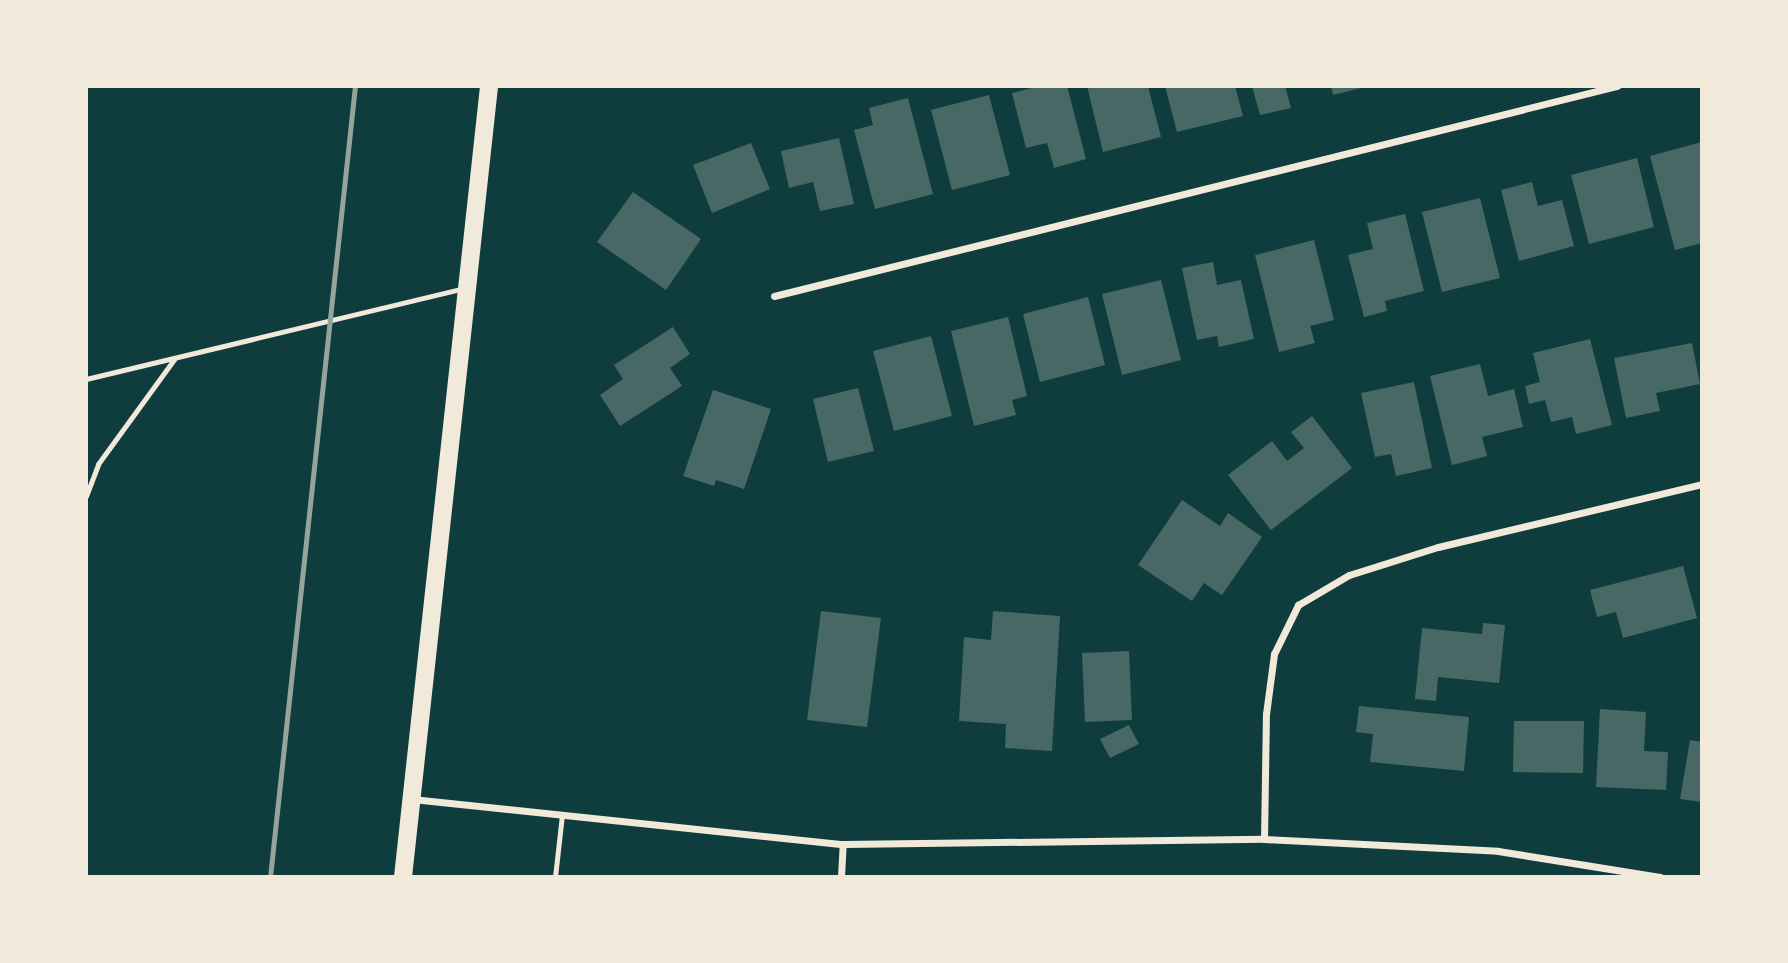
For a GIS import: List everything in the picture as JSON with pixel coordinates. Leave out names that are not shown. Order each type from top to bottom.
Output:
[{"type":"main road","points":[[403,877],[489,86]]},
{"type":"street","points":[[774,296],[1617,86]]},
{"type":"street","points":[[1264,839],[1266,713],[1274,654],[1298,604],[1349,575],[1438,547],[1702,484]]},
{"type":"street","points":[[411,799],[844,844],[1264,839],[1498,851],[1660,877]]},
{"type":"street","points":[[841,877],[844,844]]},
{"type":"lane","points":[[86,379],[466,287]]},
{"type":"lane","points":[[86,496],[98,464],[176,358]]},
{"type":"lane","points":[[555,877],[562,815]]},
{"type":"building","points":[[1040,86],[1067,86],[1086,159],[1054,168],[1047,143],[1026,148],[1012,93]]},
{"type":"building","points":[[1087,86],[1148,86],[1161,137],[1103,152]]},
{"type":"building","points":[[1165,86],[1235,86],[1243,116],[1177,132]]},
{"type":"building","points":[[1252,86],[1285,86],[1291,108],[1260,115]]},
{"type":"building","points":[[1331,86],[1365,86],[1365,87],[1333,95]]},
{"type":"building","points":[[989,95],[1010,175],[952,190],[931,110]]},
{"type":"building","points":[[908,98],[933,194],[875,209],[854,130],[873,125],[869,108]]},
{"type":"building","points":[[839,138],[854,204],[820,211],[813,182],[789,188],[781,151]]},
{"type":"building","points":[[1702,142],[1702,243],[1675,250],[1650,156]]},
{"type":"building","points":[[751,143],[770,189],[712,213],[693,165]]},
{"type":"building","points":[[1637,158],[1654,227],[1589,244],[1571,175]]},
{"type":"building","points":[[1532,182],[1538,206],[1562,200],[1574,246],[1519,261],[1501,190]]},
{"type":"building","points":[[633,192],[701,239],[666,290],[597,242]]},
{"type":"building","points":[[1480,198],[1500,278],[1442,292],[1422,212]]},
{"type":"building","points":[[1405,214],[1424,291],[1385,301],[1387,311],[1364,317],[1348,255],[1373,249],[1367,223]]},
{"type":"building","points":[[1314,240],[1334,320],[1310,326],[1315,343],[1279,352],[1255,255]]},
{"type":"building","points":[[1213,262],[1217,285],[1241,280],[1254,339],[1219,347],[1217,336],[1197,340],[1182,268]]},
{"type":"building","points":[[1161,280],[1181,360],[1122,375],[1102,294]]},
{"type":"building","points":[[1088,297],[1105,365],[1040,382],[1023,314]]},
{"type":"building","points":[[1008,317],[1027,396],[1012,400],[1016,415],[974,426],[951,331]]},
{"type":"building","points":[[673,327],[690,354],[670,368],[682,386],[620,426],[600,395],[623,379],[614,365]]},
{"type":"building","points":[[931,336],[952,416],[894,431],[873,351]]},
{"type":"building","points":[[1590,339],[1612,425],[1576,434],[1572,417],[1551,422],[1545,400],[1529,404],[1525,386],[1540,382],[1533,353]]},
{"type":"building","points":[[1692,343],[1700,384],[1656,393],[1660,411],[1626,418],[1614,358]]},
{"type":"building","points":[[1480,364],[1488,396],[1514,389],[1523,427],[1482,437],[1487,456],[1452,465],[1430,376]]},
{"type":"building","points":[[1414,382],[1432,468],[1396,476],[1391,454],[1375,457],[1361,393]]},
{"type":"building","points":[[858,388],[874,451],[828,462],[813,399]]},
{"type":"building","points":[[713,390],[771,409],[744,489],[716,480],[714,486],[683,476]]},
{"type":"building","points":[[1312,416],[1352,468],[1271,530],[1228,475],[1272,441],[1287,461],[1304,448],[1291,432]]},
{"type":"building","points":[[1182,500],[1220,526],[1228,513],[1262,537],[1222,595],[1204,583],[1192,601],[1138,565]]},
{"type":"building","points":[[1683,566],[1697,618],[1623,638],[1616,612],[1597,617],[1590,590]]},
{"type":"building","points":[[821,611],[881,618],[867,727],[807,720]]},
{"type":"building","points":[[993,611],[1060,616],[1052,751],[1005,748],[1006,724],[959,721],[964,637],[991,640]]},
{"type":"building","points":[[1483,623],[1505,625],[1499,683],[1438,677],[1436,701],[1415,699],[1422,628],[1482,634]]},
{"type":"building","points":[[1129,651],[1132,720],[1085,722],[1082,653]]},
{"type":"building","points":[[1359,706],[1469,717],[1464,771],[1370,762],[1373,734],[1356,732]]},
{"type":"building","points":[[1600,709],[1646,712],[1644,751],[1668,752],[1666,790],[1596,787]]},
{"type":"building","points":[[1514,721],[1584,721],[1583,773],[1513,772]]},
{"type":"building","points":[[1129,725],[1139,744],[1110,758],[1100,739]]},
{"type":"building","points":[[1690,740],[1702,742],[1702,802],[1680,799]]},
{"type":"railway","points":[[270,877],[355,86]]}]
